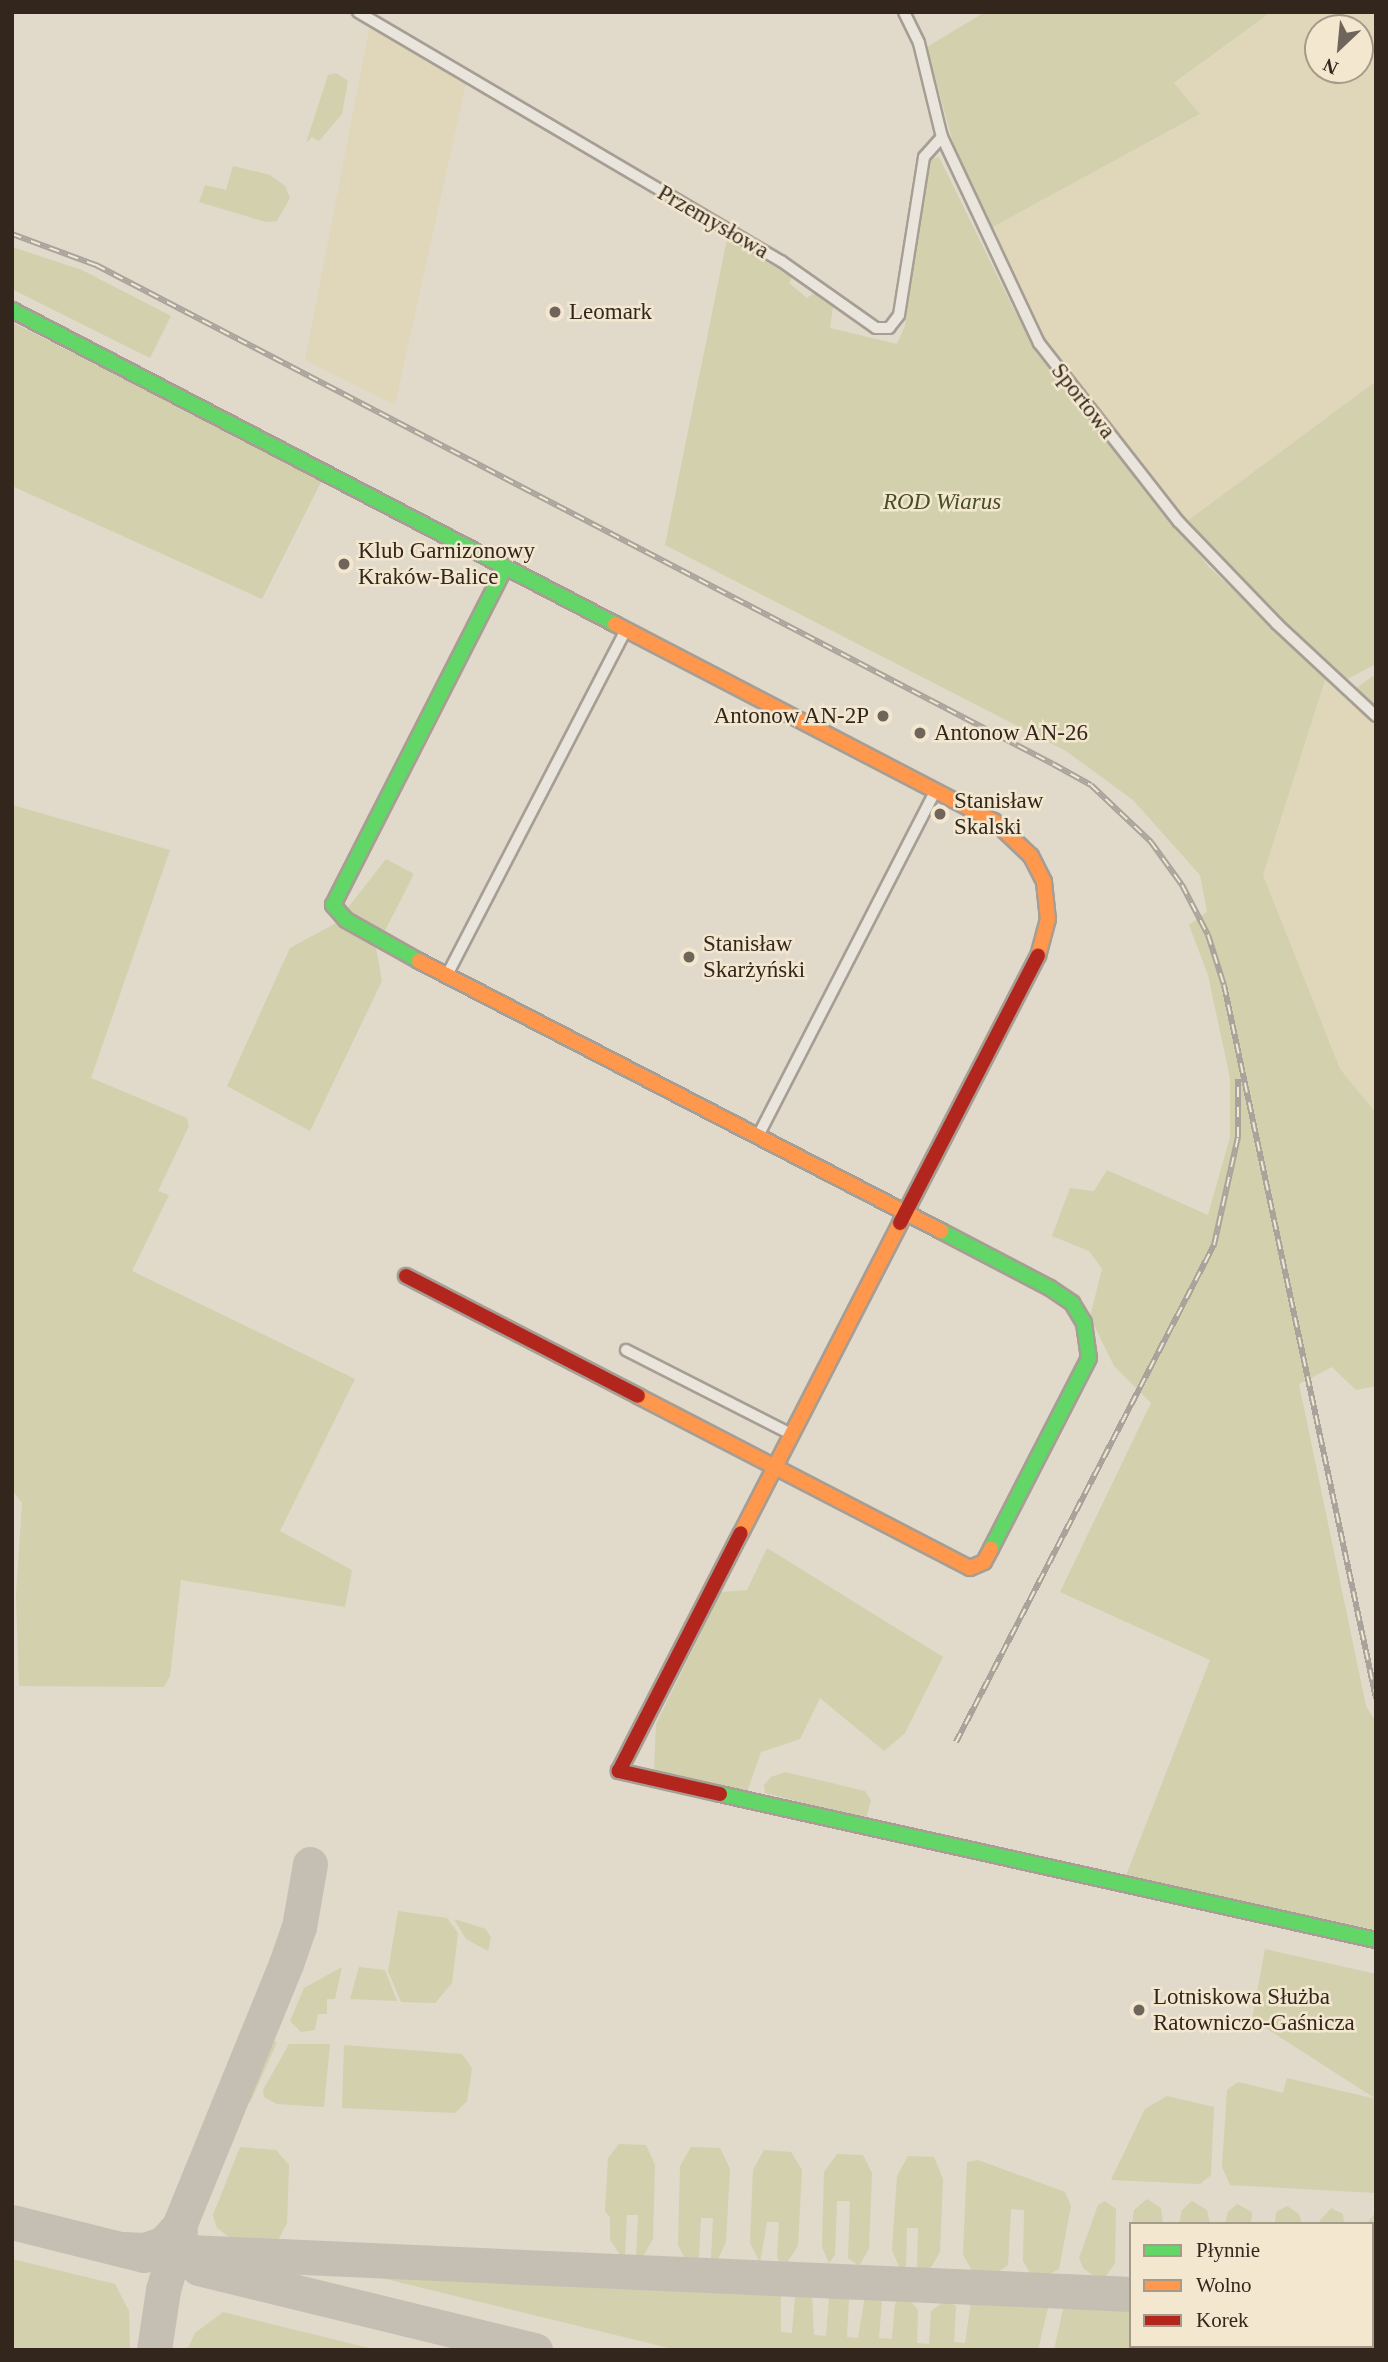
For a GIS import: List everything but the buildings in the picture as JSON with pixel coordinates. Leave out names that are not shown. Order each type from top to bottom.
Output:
[{"type":"street","name":"Przemysłowa","points":[[358,12],[781,261],[876,328],[889,328],[899,315],[924,157],[942,137]]},
{"type":"street","name":"Sportowa","points":[[904,12],[919,43],[942,137],[1013,296],[1039,343],[1082,401],[1216,562],[1376,716]]},
{"type":"street","points":[[12,310],[994,821],[1031,856],[1044,882],[1048,919],[1041,949],[619,1771],[1376,1940]]},
{"type":"street","points":[[406,1276],[956,1563],[978,1566],[1089,1358],[1087,1339],[1072,1303],[905,1212],[447,975],[346,920],[333,905],[505,568]]},
{"type":"street","points":[[447,975],[625,631]]},
{"type":"street","points":[[758,1136],[935,791]]},
{"type":"street","points":[[625,1350],[791,1434]]},
{"type":"shaded area","points":[[1271,12],[1376,12],[1376,381],[1186,522],[1052,356],[989,229],[1199,115],[1174,84]]},
{"type":"shaded area","points":[[370,25],[466,83],[395,405],[305,360]]},
{"type":"shaded area","points":[[1326,677],[1376,726],[1376,1113],[1340,1069],[1263,875]]},
{"type":"green space","points":[[985,12],[1271,12],[1174,83],[1200,114],[989,229],[953,143],[927,47]]},
{"type":"green space","points":[[336,73],[348,81],[342,114],[319,141],[312,137],[306,143],[328,75]]},
{"type":"green space","name":"ROD Wiarus","points":[[939,157],[1015,312],[1069,396],[1209,567],[1326,677],[1263,875],[1340,1069],[1376,1113],[1376,1386],[1356,1390],[1332,1367],[1299,1384],[1366,1706],[1376,1722],[1376,1930],[1125,1878],[1210,1660],[1060,1592],[1151,1403],[1114,1366],[1090,1317],[1102,1269],[1089,1251],[1052,1236],[1070,1188],[1094,1191],[1107,1170],[1208,1215],[1230,1137],[1230,1078],[1208,975],[1189,925],[1207,912],[1200,875],[1133,800],[1066,751],[665,545],[727,239],[792,277],[789,283],[807,298],[814,293],[833,307],[830,328],[897,344],[905,326],[926,168],[930,159]]},
{"type":"green space","points":[[233,166],[270,175],[285,186],[290,198],[277,221],[266,222],[199,202],[205,185],[226,190]]},
{"type":"green space","points":[[12,247],[82,270],[171,316],[150,358],[12,289]]},
{"type":"green space","points":[[12,322],[322,480],[262,599],[12,486]]},
{"type":"green space","points":[[1376,381],[1376,664],[1347,679],[1312,652],[1186,522]]},
{"type":"green space","points":[[1376,674],[1376,707],[1356,688]]},
{"type":"green space","points":[[12,805],[170,850],[91,1078],[187,1118],[189,1126],[158,1191],[169,1195],[132,1271],[355,1379],[280,1531],[352,1570],[345,1607],[181,1580],[170,1676],[164,1687],[19,1686],[16,1595],[22,1503],[12,1490]]},
{"type":"green space","points":[[386,859],[414,874],[376,948],[382,981],[310,1131],[227,1086],[290,948],[336,923]]},
{"type":"green space","points":[[767,1548],[943,1657],[905,1733],[884,1751],[820,1698],[800,1739],[761,1752],[747,1792],[654,1773],[656,1724],[721,1592],[747,1590]]},
{"type":"green space","points":[[785,1772],[865,1791],[871,1800],[866,1819],[765,1793],[764,1785],[771,1777]]},
{"type":"green space","points":[[398,1911],[447,1918],[458,1933],[452,1983],[435,2003],[401,2002],[388,1971]]},
{"type":"green space","points":[[454,1919],[486,1929],[491,1938],[488,1951],[466,1939]]},
{"type":"green space","points":[[1265,1949],[1376,1974],[1376,2099],[1252,2019]]},
{"type":"green space","points":[[342,1967],[335,1999],[327,1999],[327,2014],[318,2014],[315,2030],[301,2032],[290,2021],[304,1988]]},
{"type":"green space","points":[[359,1967],[385,1970],[397,2001],[350,1999]]},
{"type":"green space","points":[[269,2041],[277,2042],[250,2103],[247,2096]]},
{"type":"green space","points":[[289,2044],[330,2044],[324,2107],[277,2104],[264,2097],[263,2090]]},
{"type":"green space","points":[[344,2045],[462,2054],[472,2068],[467,2101],[455,2113],[342,2108]]},
{"type":"green space","points":[[1287,2078],[1376,2099],[1376,2193],[1230,2185],[1222,2167],[1227,2090],[1238,2082],[1283,2093]]},
{"type":"green space","points":[[1167,2096],[1214,2107],[1211,2175],[1200,2184],[1111,2180],[1145,2109]]},
{"type":"green space","points":[[619,2144],[646,2145],[655,2165],[653,2239],[642,2258],[636,2258],[638,2215],[627,2215],[625,2255],[621,2256],[610,2240],[610,2217],[605,2212],[608,2158]]},
{"type":"green space","points":[[240,2147],[276,2150],[289,2165],[287,2223],[277,2242],[233,2240],[217,2228],[213,2215]]},
{"type":"green space","points":[[691,2147],[720,2148],[730,2169],[726,2242],[717,2261],[711,2258],[713,2218],[701,2218],[699,2256],[695,2261],[686,2260],[678,2245],[680,2166]]},
{"type":"green space","points":[[764,2150],[791,2152],[802,2170],[798,2246],[786,2264],[780,2265],[777,2255],[779,2222],[767,2222],[760,2263],[750,2243],[753,2170]]},
{"type":"green space","points":[[837,2154],[863,2155],[872,2173],[869,2249],[859,2266],[848,2258],[850,2201],[837,2201],[835,2255],[829,2263],[822,2247],[824,2172]]},
{"type":"green space","points":[[908,2156],[934,2157],[943,2179],[940,2252],[929,2271],[917,2267],[918,2228],[907,2228],[906,2266],[900,2269],[892,2250],[897,2176]]},
{"type":"green space","points":[[978,2160],[1065,2192],[1071,2206],[1059,2269],[1044,2277],[1032,2276],[1023,2261],[1024,2210],[1011,2209],[1008,2265],[995,2274],[973,2273],[963,2254],[967,2162]]},
{"type":"green space","points":[[1147,2199],[1161,2208],[1163,2222],[1132,2222],[1134,2210]]},
{"type":"green space","points":[[1105,2201],[1116,2209],[1115,2263],[1106,2276],[1095,2277],[1083,2268],[1079,2258],[1098,2205]]},
{"type":"green space","points":[[1192,2201],[1207,2210],[1210,2222],[1179,2222],[1182,2210]]},
{"type":"green space","points":[[1237,2204],[1252,2212],[1251,2222],[1226,2222],[1228,2212]]},
{"type":"green space","points":[[1287,2206],[1299,2214],[1301,2222],[1275,2222],[1276,2212]]},
{"type":"green space","points":[[1331,2208],[1343,2214],[1344,2222],[1319,2222]]},
{"type":"green space","points":[[1376,2211],[1376,2291],[1374,2222],[1368,2222]]},
{"type":"green space","points":[[12,2259],[115,2284],[129,2311],[130,2350],[12,2350]]},
{"type":"green space","points":[[361,2273],[781,2292],[781,2332],[792,2333],[795,2295],[812,2293],[814,2335],[826,2336],[829,2298],[845,2295],[849,2299],[847,2337],[858,2338],[865,2296],[882,2301],[879,2338],[892,2339],[895,2304],[899,2298],[908,2298],[918,2310],[917,2343],[929,2344],[931,2311],[946,2300],[956,2306],[954,2342],[965,2343],[971,2301],[1049,2304],[1038,2350],[677,2350]]},
{"type":"green space","points":[[1064,2305],[1129,2309],[1129,2348],[1374,2348],[1374,2335],[1376,2350],[1054,2350]]},
{"type":"green space","points":[[223,2312],[377,2350],[187,2350],[195,2333]]},
{"type":"taxiway","points":[[141,2251],[163,2244],[179,2226],[286,1964],[299,1927],[310,1864]]},
{"type":"taxiway","points":[[12,2222],[144,2255]]},
{"type":"taxiway","points":[[154,2350],[163,2290],[180,2231]]},
{"type":"taxiway","points":[[122,2249],[1129,2294]]},
{"type":"taxiway","points":[[198,2268],[535,2350]]},
{"type":"railway","points":[[12,234],[96,265],[1053,764],[1091,785],[1151,842],[1182,885],[1208,935],[1224,985],[1376,1698]]},
{"type":"railway","points":[[956,1742],[1214,1245],[1238,1137],[1238,1079]]},
{"type":"traffic: fast","points":[[12,310],[615,624]]},
{"type":"traffic: fast","points":[[419,961],[346,920],[333,905],[505,568]]},
{"type":"traffic: fast","points":[[941,1231],[1050,1288],[1072,1303],[1084,1323],[1089,1358],[991,1549]]},
{"type":"traffic: fast","points":[[720,1794],[1376,1940]]},
{"type":"traffic: slow","points":[[615,624],[994,821],[1031,856],[1044,882],[1048,919],[1038,956]]},
{"type":"traffic: slow","points":[[419,961],[941,1231]]},
{"type":"traffic: slow","points":[[741,1533],[900,1223]]},
{"type":"traffic: slow","points":[[638,1396],[970,1568],[984,1562],[991,1549]]},
{"type":"traffic: jam","points":[[900,1223],[1038,956]]},
{"type":"traffic: jam","points":[[406,1276],[638,1396]]},
{"type":"traffic: jam","points":[[720,1794],[619,1771],[741,1533]]},
{"type":"place","name":"Leomark","points":[[555,312]]},
{"type":"place","name":"Klub Garnizonowy Kraków-Balice","points":[[344,564]]},
{"type":"place","name":"Antonow AN-2P","points":[[883,716]]},
{"type":"place","name":"Antonow AN-26","points":[[920,733]]},
{"type":"place","name":"Stanisław Skalski","points":[[940,814]]},
{"type":"place","name":"Stanisław Skarżyński","points":[[689,957]]},
{"type":"place","name":"Lotniskowa Służba Ratowniczo-Gaśnicza","points":[[1139,2010]]}]
